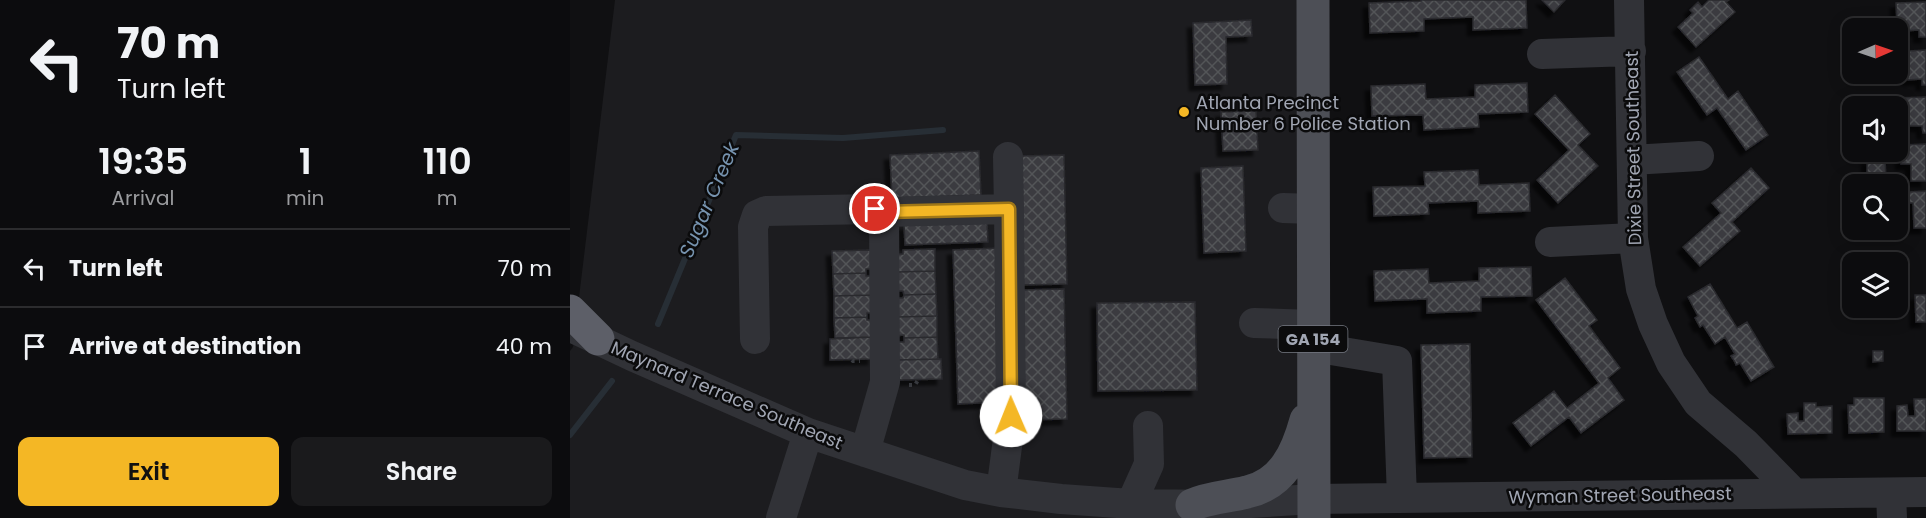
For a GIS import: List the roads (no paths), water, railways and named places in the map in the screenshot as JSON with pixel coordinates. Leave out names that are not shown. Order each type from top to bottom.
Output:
[{"type":"highway","points":[[570,311],[584,333]]},
{"type":"main road","name":"GA 154","points":[[1313,0],[1298,209],[1313,336],[1314,509]]},
{"type":"main road","points":[[1192,505],[1205,499],[1247,492],[1268,483],[1285,470],[1295,453],[1313,395]]},
{"type":"main road","points":[[1192,505],[1233,518]]},
{"type":"street","name":"Dixie Street Southeast","points":[[1629,0],[1633,238],[1641,289],[1653,324],[1671,363],[1698,403],[1746,444],[1793,492]]},
{"type":"street","points":[[1542,54],[1631,51]]},
{"type":"street","points":[[1632,160],[1699,156]]},
{"type":"street","points":[[1001,492],[1011,416],[1008,157]]},
{"type":"street","points":[[754,339],[753,227],[757,215],[766,211],[875,209],[884,212],[1009,209]]},
{"type":"street","points":[[865,452],[885,382],[884,212]]},
{"type":"street","points":[[1550,242],[1633,238]]},
{"type":"street","points":[[1254,322],[1313,336],[1397,361],[1391,505]]},
{"type":"street","name":"Maynard Terrace Southeast","points":[[584,333],[642,361],[808,433],[965,485],[1081,510],[1146,509],[1192,505],[1314,509]]},
{"type":"street","points":[[1146,509],[1149,464],[1148,426]]},
{"type":"street","points":[[781,518],[808,433]]},
{"type":"street","name":"Wyman Street Southeast","points":[[1314,509],[1391,505],[1458,508],[1793,492],[1892,506],[1926,492]]},
{"type":"waterway","name":"Sugar Creek","points":[[658,324],[736,135],[843,138],[943,130]]},
{"type":"waterway","name":"Sugar Creek","points":[[570,435],[612,381]]},
{"type":"place","name":"Atlanta Precinct Number 6 Police Station","points":[[1184,112]]}]
